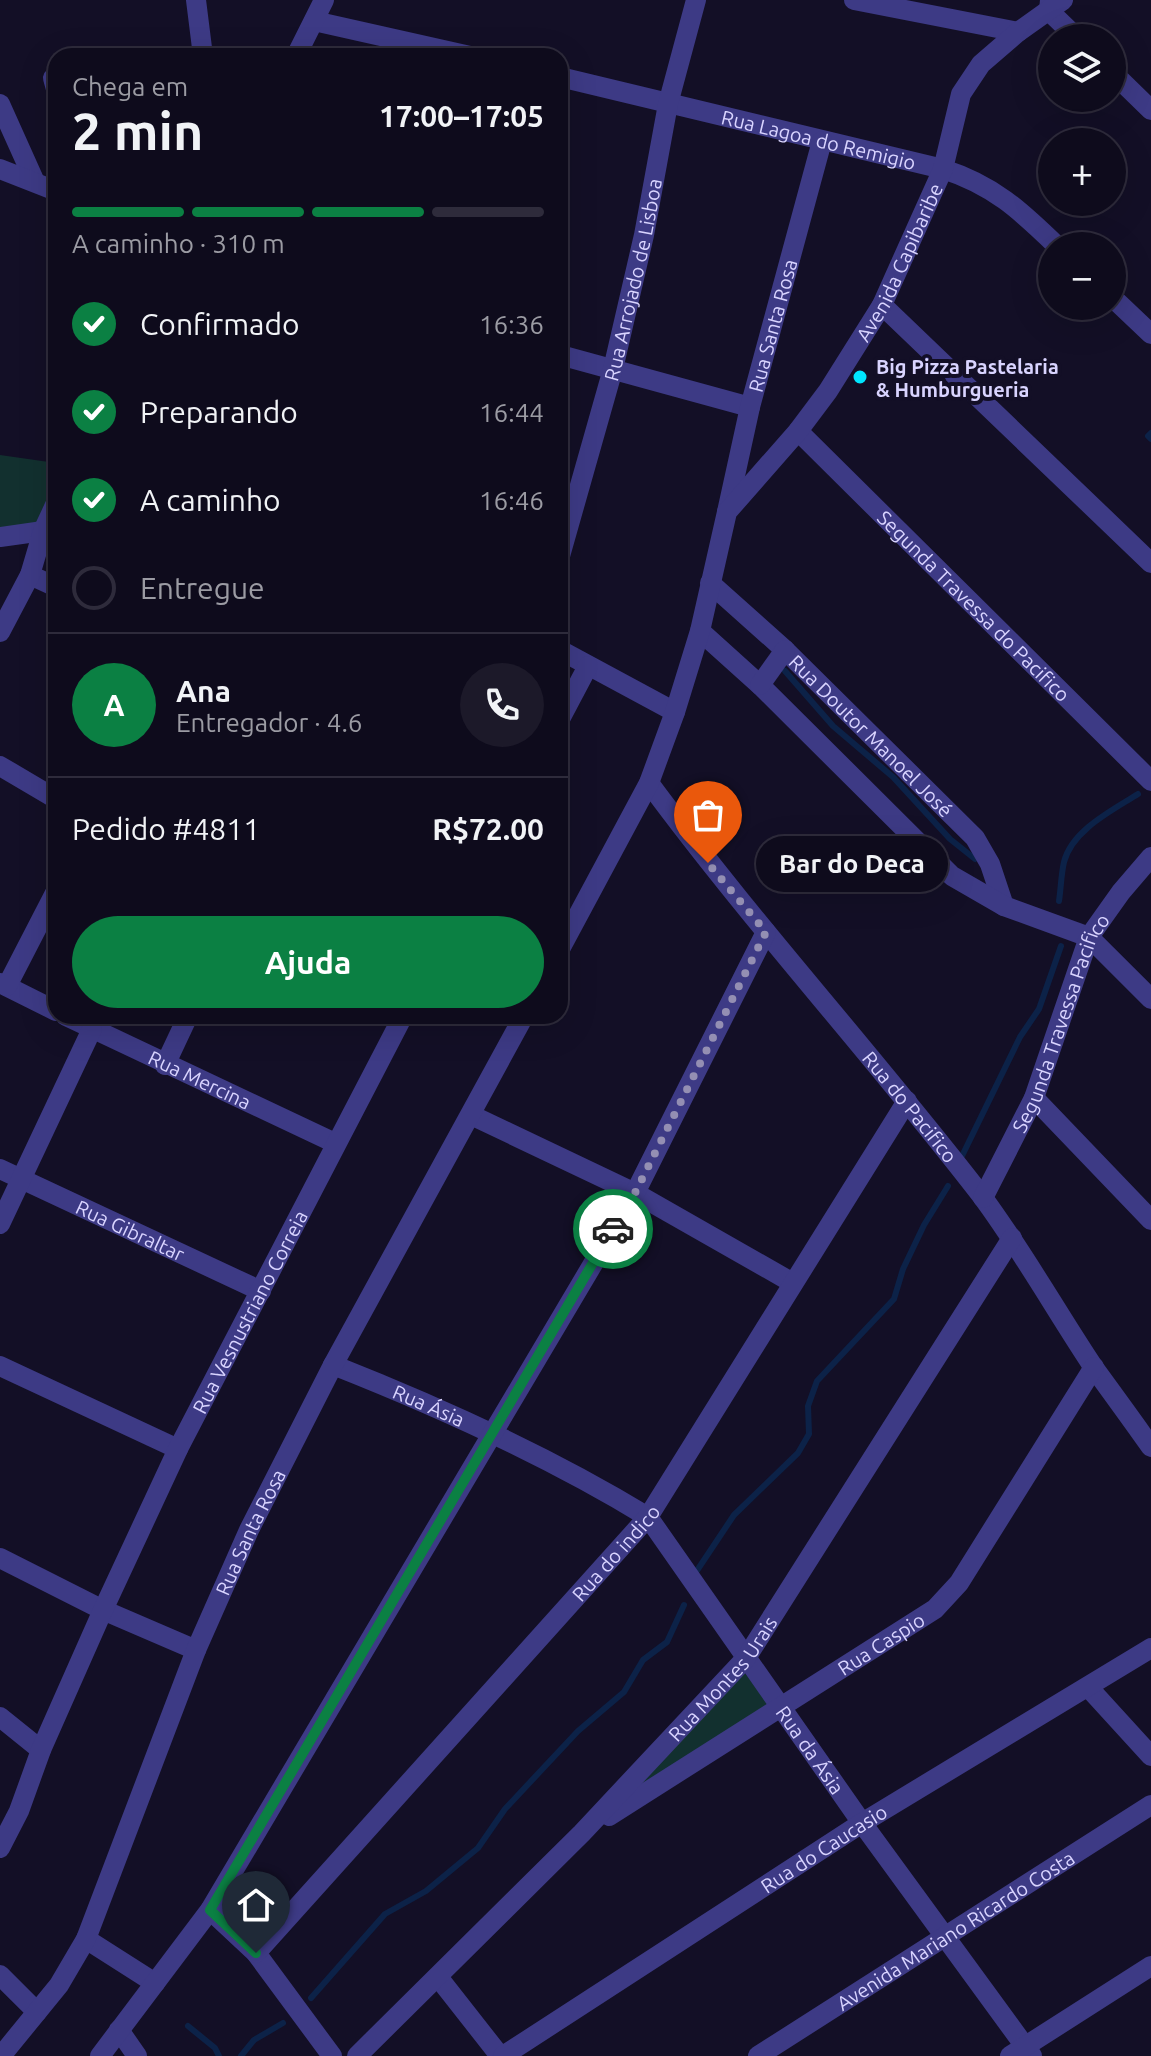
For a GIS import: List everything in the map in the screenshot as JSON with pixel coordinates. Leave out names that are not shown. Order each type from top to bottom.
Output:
[{"type":"street","points":[[196,0],[202,48]]},
{"type":"street","points":[[300,48],[324,0]]},
{"type":"street","name":"Rua Arrojado de Lisboa","points":[[568,528],[613,369],[644,235],[668,104],[696,0]]},
{"type":"street","points":[[863,1],[1018,32]]},
{"type":"street","points":[[1054,4],[1068,24]]},
{"type":"street","name":"Avenida Capibaribe","points":[[649,783],[700,631],[727,512],[798,431],[828,391],[882,305],[943,169],[961,94],[981,64],[1054,4]]},
{"type":"street","points":[[314,21],[434,48]]},
{"type":"street","name":"Rua Lagoa do Remigio","points":[[568,79],[943,169],[970,178],[1000,194],[1042,232]]},
{"type":"street","points":[[1126,86],[1151,110]]},
{"type":"street","points":[[0,104],[35,182]]},
{"type":"street","name":"Rua Santa Rosa","points":[[727,512],[750,407],[822,141]]},
{"type":"street","points":[[0,169],[48,188]]},
{"type":"street","points":[[882,305],[1151,563]]},
{"type":"street","points":[[1126,310],[1151,334]]},
{"type":"street","points":[[568,357],[750,407]]},
{"type":"street","name":"Segunda Travessa do Pacifico","points":[[798,431],[1151,781]]},
{"type":"street","points":[[0,632],[30,575],[48,520]]},
{"type":"street","points":[[0,537],[43,531]]},
{"type":"street","points":[[30,575],[48,583]]},
{"type":"street","name":"Rua Doutor Manoel José","points":[[710,583],[785,650],[975,838],[990,864],[1004,906]]},
{"type":"street","points":[[700,631],[760,685],[952,876],[1004,906],[1089,937],[1151,999]]},
{"type":"street","points":[[760,685],[785,650]]},
{"type":"street","points":[[568,655],[675,712]]},
{"type":"street","points":[[568,704],[588,666]]},
{"type":"street","points":[[0,766],[48,794]]},
{"type":"street","points":[[568,934],[649,783]]},
{"type":"street","name":"Rua do Pacifico","points":[[649,783],[708,863],[907,1101],[983,1198],[1094,1367],[1151,1447]]},
{"type":"street","name":"Segunda Travessa Pacifico","points":[[983,1198],[1034,1098],[1089,937],[1151,857]]},
{"type":"street","points":[[48,905],[4,984],[48,1007]]},
{"type":"street","points":[[100,2056],[210,1910],[635,1193],[766,932]]},
{"type":"street","name":"Rua Mercina","points":[[82,1024],[335,1143]]},
{"type":"street","points":[[165,1065],[184,1024]]},
{"type":"street","name":"Rua Vesnustriano Correia","points":[[0,1848],[19,1811],[41,1750],[103,1610],[178,1449],[399,1024]]},
{"type":"street","name":"Rua Santa Rosa","points":[[1,2056],[59,1985],[86,1939],[196,1650],[249,1530],[333,1365],[471,1115],[516,1024]]},
{"type":"street","points":[[0,1224],[92,1029]]},
{"type":"street","points":[[1034,1098],[1151,1220]]},
{"type":"street","name":"Rua do indico","points":[[256,1953],[648,1517],[907,1101]]},
{"type":"street","points":[[471,1115],[635,1193],[793,1283]]},
{"type":"street","name":"Rua Gibraltar","points":[[0,1169],[261,1291]]},
{"type":"street","name":"Rua Montes Urais","points":[[357,2056],[582,1833],[746,1658],[1012,1238]]},
{"type":"street","name":"Rua Ásia","points":[[333,1365],[493,1432],[648,1517]]},
{"type":"street","points":[[0,1366],[178,1449]]},
{"type":"street","name":"Rua Caspio","points":[[582,1833],[935,1609],[959,1583],[1094,1367]]},
{"type":"street","name":"Rua da Ásia","points":[[648,1517],[944,1936],[1022,2053]]},
{"type":"street","points":[[0,1558],[103,1610],[196,1650]]},
{"type":"street","name":"Rua do Caucasio","points":[[501,2056],[862,1823],[1151,1648]]},
{"type":"street","points":[[1088,1687],[1151,1756]]},
{"type":"street","points":[[0,1717],[41,1750]]},
{"type":"street","name":"Avenida Mariano Ricardo Costa","points":[[758,2056],[1151,1805]]},
{"type":"street","points":[[210,1910],[256,1953],[332,2056]]},
{"type":"street","points":[[86,1939],[155,1983]]},
{"type":"street","points":[[1022,2053],[1151,1966]]},
{"type":"street","points":[[0,1975],[37,2012]]},
{"type":"street","points":[[438,1977],[501,2056]]},
{"type":"street","points":[[119,2030],[137,2056]]},
{"type":"green space","points":[[0,455],[48,462],[48,512],[41,527],[0,533]]},
{"type":"green space","points":[[744,1672],[769,1705],[618,1803]]},
{"type":"waterway","points":[[1151,433],[1148,436],[1151,439]]},
{"type":"waterway","points":[[785,671],[833,726],[893,777],[950,839],[975,859]]},
{"type":"waterway","points":[[1059,901],[1064,862],[1075,840],[1095,822],[1138,794]]},
{"type":"waterway","points":[[962,1156],[1020,1037],[1039,1009],[1061,946]]},
{"type":"waterway","points":[[694,1575],[734,1515],[798,1453],[809,1434],[808,1406],[817,1381],[894,1299],[903,1269],[924,1225],[948,1186]]},
{"type":"waterway","points":[[311,1998],[385,1914],[426,1891],[478,1848],[505,1809],[578,1731],[624,1692],[643,1660],[667,1642],[684,1605]]},
{"type":"waterway","points":[[241,2056],[254,2040],[283,2023]]},
{"type":"waterway","points":[[188,2026],[215,2048],[219,2056]]},
{"type":"way so far","points":[[613,1229],[635,1193],[766,932],[708,863]]},
{"type":"place","name":"Big Pizza Pastelaria & Humburgueria","points":[[860,377]]},
{"type":"place","name":"Bar do Deca","points":[[708,863]]},
{"type":"route","points":[[256,1953],[210,1910],[613,1229]]}]
